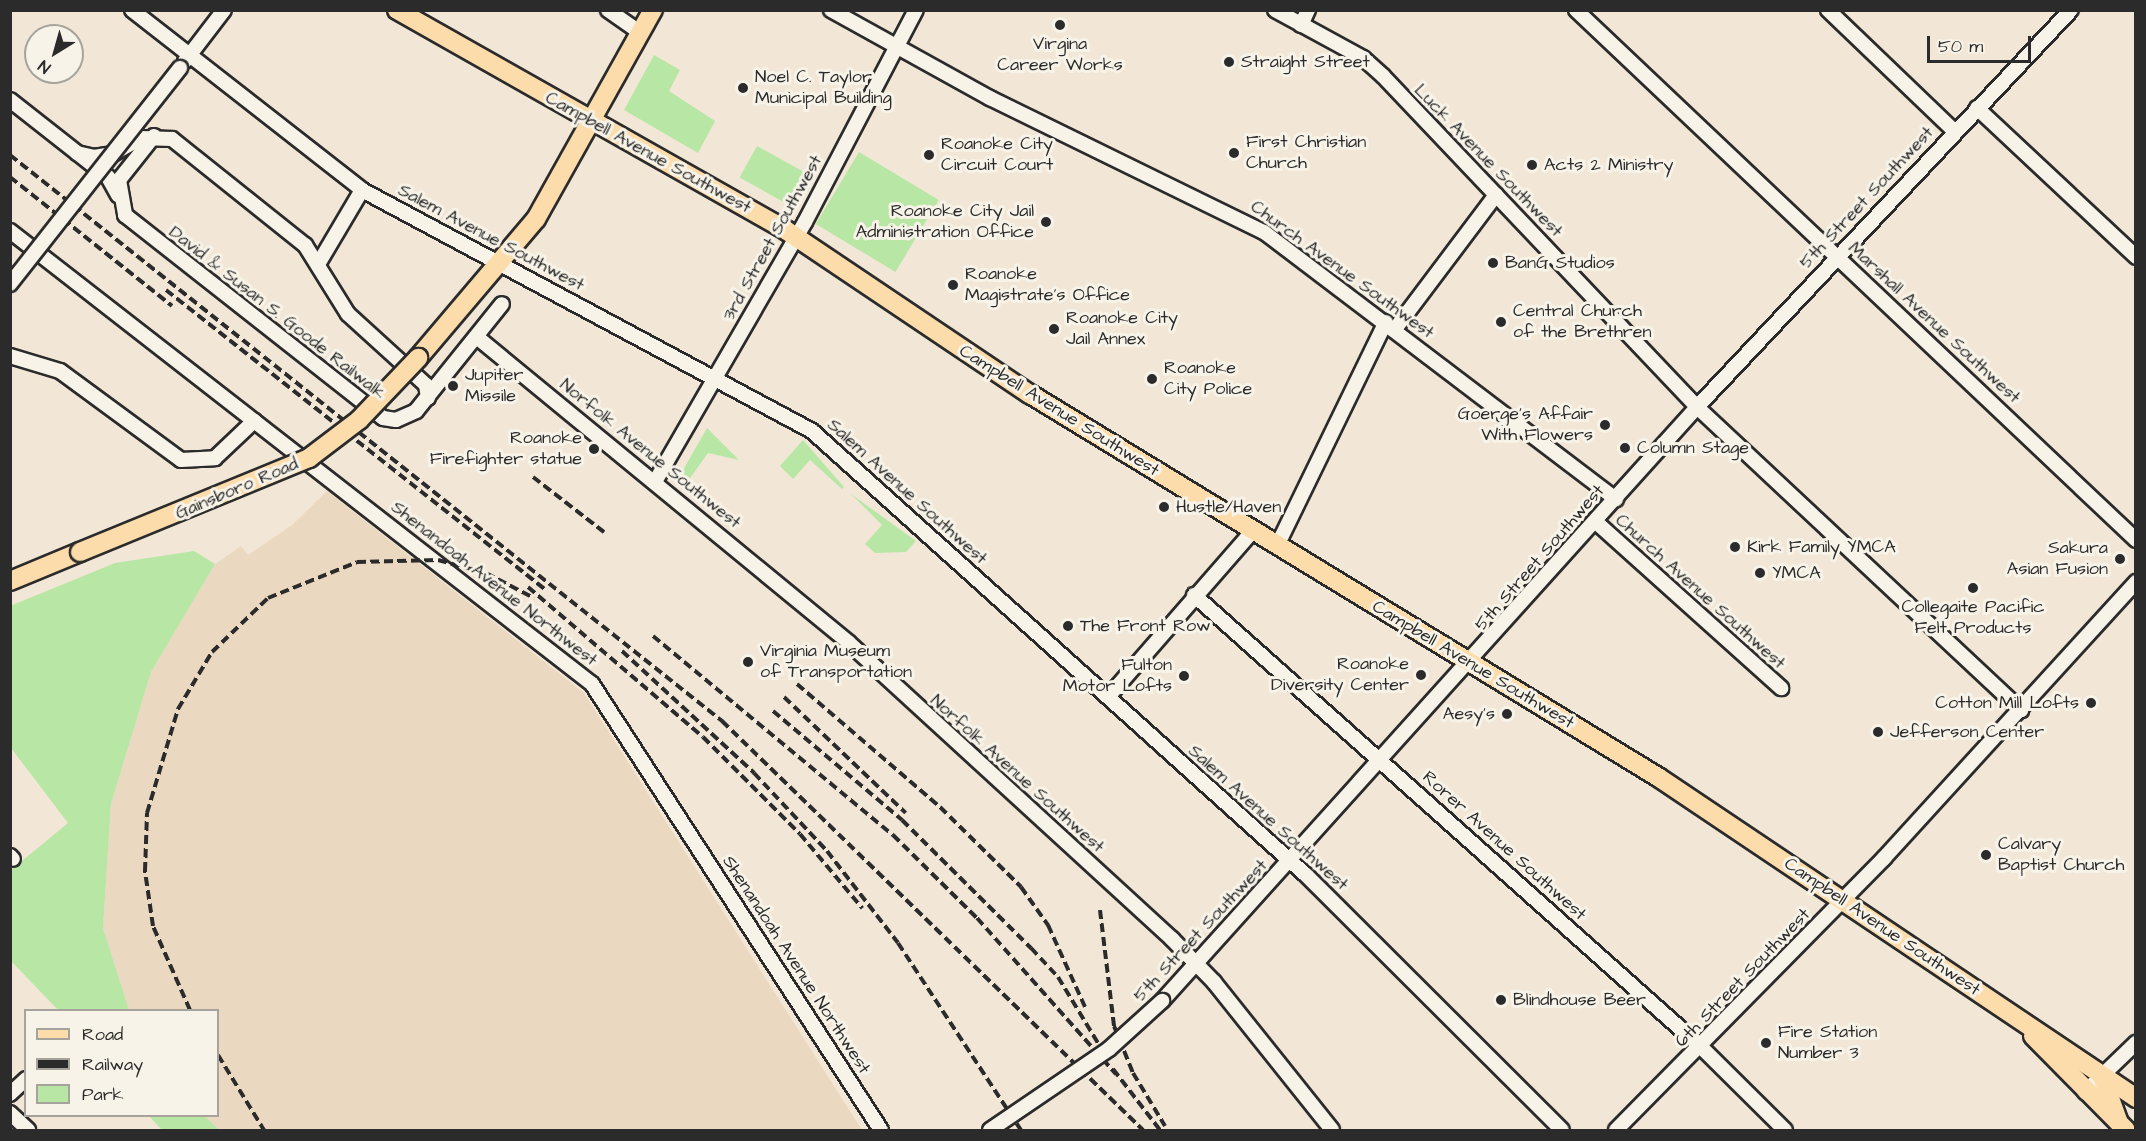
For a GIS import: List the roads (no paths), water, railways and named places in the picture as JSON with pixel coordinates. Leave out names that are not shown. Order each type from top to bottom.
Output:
[{"type":"main road","name":"Campbell Avenue Southwest","points":[[397,10],[591,122],[796,236],[983,364],[1252,532],[1658,777],[2136,1098]]},
{"type":"main road","name":"Gainsboro Road","points":[[10,581],[309,458],[359,420],[418,358],[501,264],[536,219],[653,10]]},
{"type":"main road","name":"Campbell Avenue Southwest","points":[[2016,1018],[2119,1128]]},
{"type":"main road","points":[[2103,1076],[2119,1128]]},
{"type":"main road","points":[[2085,1092],[2111,1096],[2136,1106]]},
{"type":"street","name":"Salem Avenue Southwest","points":[[132,10],[362,190],[812,431],[1291,861],[1562,1131]]},
{"type":"street","points":[[10,284],[224,10]]},
{"type":"street","points":[[608,10],[641,33]]},
{"type":"street","name":"Church Avenue Southwest","points":[[831,10],[896,48],[1228,210],[1391,325],[1616,499]]},
{"type":"street","name":"3rd Street Southwest","points":[[656,480],[796,236],[916,10]]},
{"type":"street","name":"Luck Avenue Southwest","points":[[1275,10],[1363,58],[1697,407],[2021,710]]},
{"type":"street","points":[[1300,24],[1308,10]]},
{"type":"street","name":"Marshall Avenue Southwest","points":[[1576,10],[2136,540]]},
{"type":"street","points":[[1828,10],[1955,132]]},
{"type":"street","name":"5th Street Southwest","points":[[990,1131],[1109,1049],[1198,965],[1470,664],[1697,407],[2071,10]]},
{"type":"street","points":[[10,100],[108,177],[118,195]]},
{"type":"street","points":[[1977,108],[2136,256]]},
{"type":"street","points":[[77,153],[112,154],[154,136],[172,140],[320,261],[348,314],[426,385],[428,398]]},
{"type":"street","points":[[118,195],[123,170],[154,136]]},
{"type":"street","points":[[320,261],[362,190]]},
{"type":"street","name":"David & Susan S. Goode Railwalk","points":[[118,195],[125,215],[362,405],[396,420],[428,398],[478,338],[502,304]]},
{"type":"street","points":[[1277,546],[1391,325],[1496,195]]},
{"type":"street","name":"Shenandoah Avenue Northwest","points":[[10,231],[576,669],[606,699],[881,1131]]},
{"type":"street","name":"Norfolk Avenue Southwest","points":[[478,338],[656,480],[849,643],[1198,965],[1332,1131]]},
{"type":"street","points":[[10,356],[60,371],[181,460],[215,458],[254,421]]},
{"type":"street","name":"Church Avenue Southwest","points":[[1596,522],[1781,688]]},
{"type":"street","points":[[1108,697],[1194,595],[1252,532]]},
{"type":"street","name":"6th Street Southwest","points":[[1616,1131],[1844,900],[2021,710],[2136,582]]},
{"type":"street","name":"Rorer Avenue Southwest","points":[[1194,595],[1701,1047],[1785,1131]]},
{"type":"street","points":[[2085,1092],[2136,1043]]},
{"type":"street","points":[[10,1094],[24,1081]]},
{"type":"street","points":[[10,1113],[28,1131]]},
{"type":"railway","points":[[10,155],[722,721],[1143,1130]]},
{"type":"railway","points":[[10,177],[172,306]]},
{"type":"railway","points":[[166,290],[545,589]]},
{"type":"railway","points":[[533,477],[604,532]]},
{"type":"railway","points":[[190,1009],[153,926],[145,871],[147,813],[178,709],[212,652],[268,598],[357,562],[438,560],[486,573],[534,598]]},
{"type":"railway","points":[[528,587],[703,737],[800,834],[862,908]]},
{"type":"railway","points":[[653,636],[893,835],[977,918],[1116,1074]]},
{"type":"railway","points":[[622,651],[754,773],[827,851],[898,943],[1021,1130]]},
{"type":"railway","points":[[797,684],[940,807],[1021,887],[1048,925],[1085,1007]]},
{"type":"railway","points":[[784,697],[906,813]]},
{"type":"railway","points":[[773,711],[902,820],[1031,948],[1058,977],[1101,1048]]},
{"type":"railway","points":[[1100,910],[1114,1026],[1133,1073],[1165,1126]]},
{"type":"railway","points":[[219,1057],[264,1130]]},
{"type":"railway","points":[[1113,1069],[1160,1130]]},
{"type":"place","name":"Virgina Career Works","points":[[1060,25]]},
{"type":"place","name":"Straight Street","points":[[1229,62]]},
{"type":"place","name":"Noel C. Taylor Municipal Building","points":[[743,88]]},
{"type":"place","name":"First Christian Church","points":[[1234,153]]},
{"type":"place","name":"Roanoke City Circuit Court","points":[[929,155]]},
{"type":"place","name":"Acts 2 Ministry","points":[[1532,165]]},
{"type":"place","name":"Roanoke City Jail Administration Office","points":[[1046,222]]},
{"type":"place","name":"BanG Studios","points":[[1493,263]]},
{"type":"place","name":"Roanoke Magistrate's Office","points":[[953,285]]},
{"type":"place","name":"Central Church of the Brethren","points":[[1501,322]]},
{"type":"place","name":"Roanoke City Jail Annex","points":[[1054,329]]},
{"type":"place","name":"Roanoke City Police","points":[[1152,379]]},
{"type":"place","name":"Jupiter Missile","points":[[453,386]]},
{"type":"place","name":"Goerge's Affair With Flowers","points":[[1605,425]]},
{"type":"place","name":"Column Stage","points":[[1625,448]]},
{"type":"place","name":"Roanoke Firefighter statue","points":[[594,449]]},
{"type":"place","name":"Hustle/Haven","points":[[1164,507]]},
{"type":"place","name":"Kirk Family YMCA","points":[[1735,547]]},
{"type":"place","name":"Sakura Asian Fusion","points":[[2120,559]]},
{"type":"place","name":"YMCA","points":[[1760,573]]},
{"type":"place","name":"Collegaite Pacific Felt Products","points":[[1973,588]]},
{"type":"place","name":"The Front Row","points":[[1068,626]]},
{"type":"place","name":"Virginia Museum of Transportation","points":[[748,662]]},
{"type":"place","name":"Roanoke Diversity Center","points":[[1421,675]]},
{"type":"place","name":"Fulton Motor Lofts","points":[[1184,676]]},
{"type":"place","name":"Cotton Mill Lofts","points":[[2091,703]]},
{"type":"place","name":"Aesy's","points":[[1507,714]]},
{"type":"place","name":"Jefferson Center","points":[[1878,732]]},
{"type":"place","name":"Calvary Baptist Church","points":[[1986,855]]},
{"type":"place","name":"Blindhouse Beer","points":[[1501,1000]]},
{"type":"place","name":"Fire Station Number 3","points":[[1766,1043]]}]
